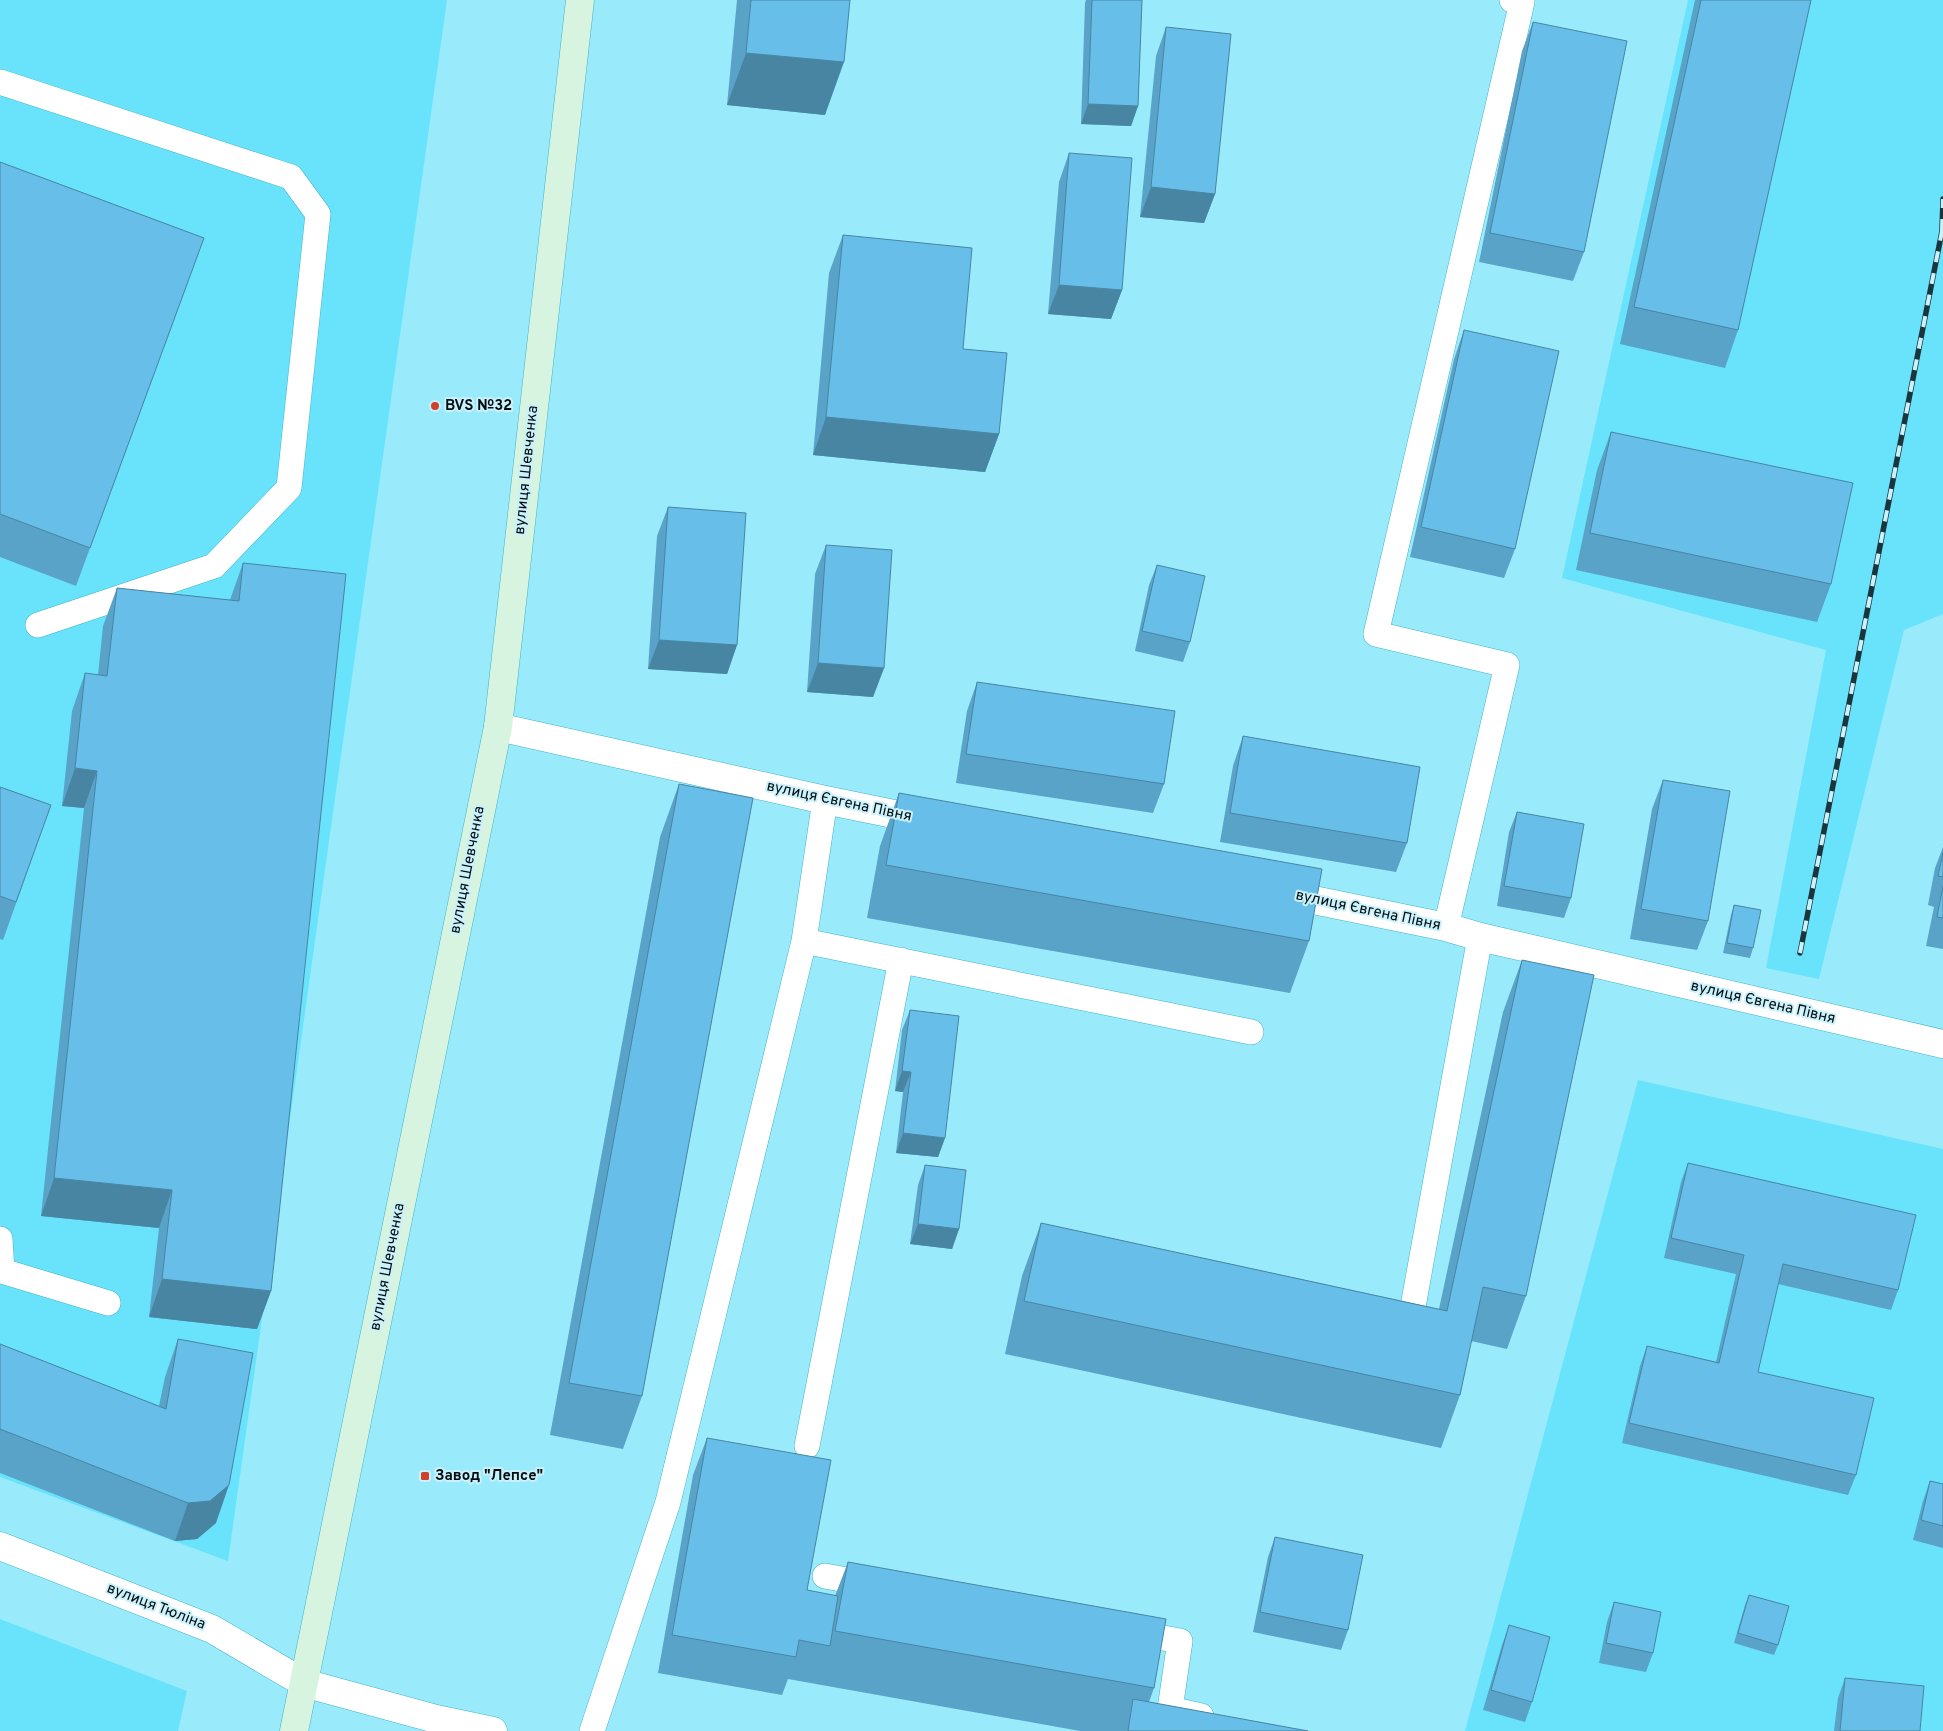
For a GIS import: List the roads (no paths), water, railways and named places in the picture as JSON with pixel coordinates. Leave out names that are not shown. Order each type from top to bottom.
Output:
[{"type":"main road","name":"вулиця Шевченка","points":[[294,1731],[498,726],[580,0]]},
{"type":"street","name":"вулиця Євгена Півня","points":[[498,726],[825,800],[951,826]]},
{"type":"street","name":"вулиця Євгена Півня","points":[[1252,888],[1446,927],[1480,937],[1943,1044]]},
{"type":"street","name":"вулиця Тюліна","points":[[0,1546],[212,1629],[304,1683],[436,1719],[493,1731]]},
{"type":"lane","points":[[1446,927],[1507,665],[1376,634],[1522,2],[1512,0]]},
{"type":"lane","points":[[0,82],[290,177],[318,214],[289,488],[214,566],[38,626]]},
{"type":"lane","points":[[592,1731],[668,1502],[804,940],[825,800]]},
{"type":"lane","points":[[1379,1327],[1408,1334],[1480,937]]},
{"type":"lane","points":[[804,940],[1251,1032]]},
{"type":"lane","points":[[807,1446],[902,960]]},
{"type":"lane","points":[[0,1239],[2,1271],[108,1303]]},
{"type":"lane","points":[[825,1576],[892,1588]]},
{"type":"lane","points":[[1104,1627],[1180,1641],[1170,1709],[1226,1721]]},
{"type":"railway","points":[[1942,230],[1943,199]]},
{"type":"railway","points":[[1800,953],[1943,226]]},
{"type":"place","name":"BVS №32","points":[[435,406]]},
{"type":"place","name":"Завод \"Лепсе\"","points":[[425,1476]]}]
